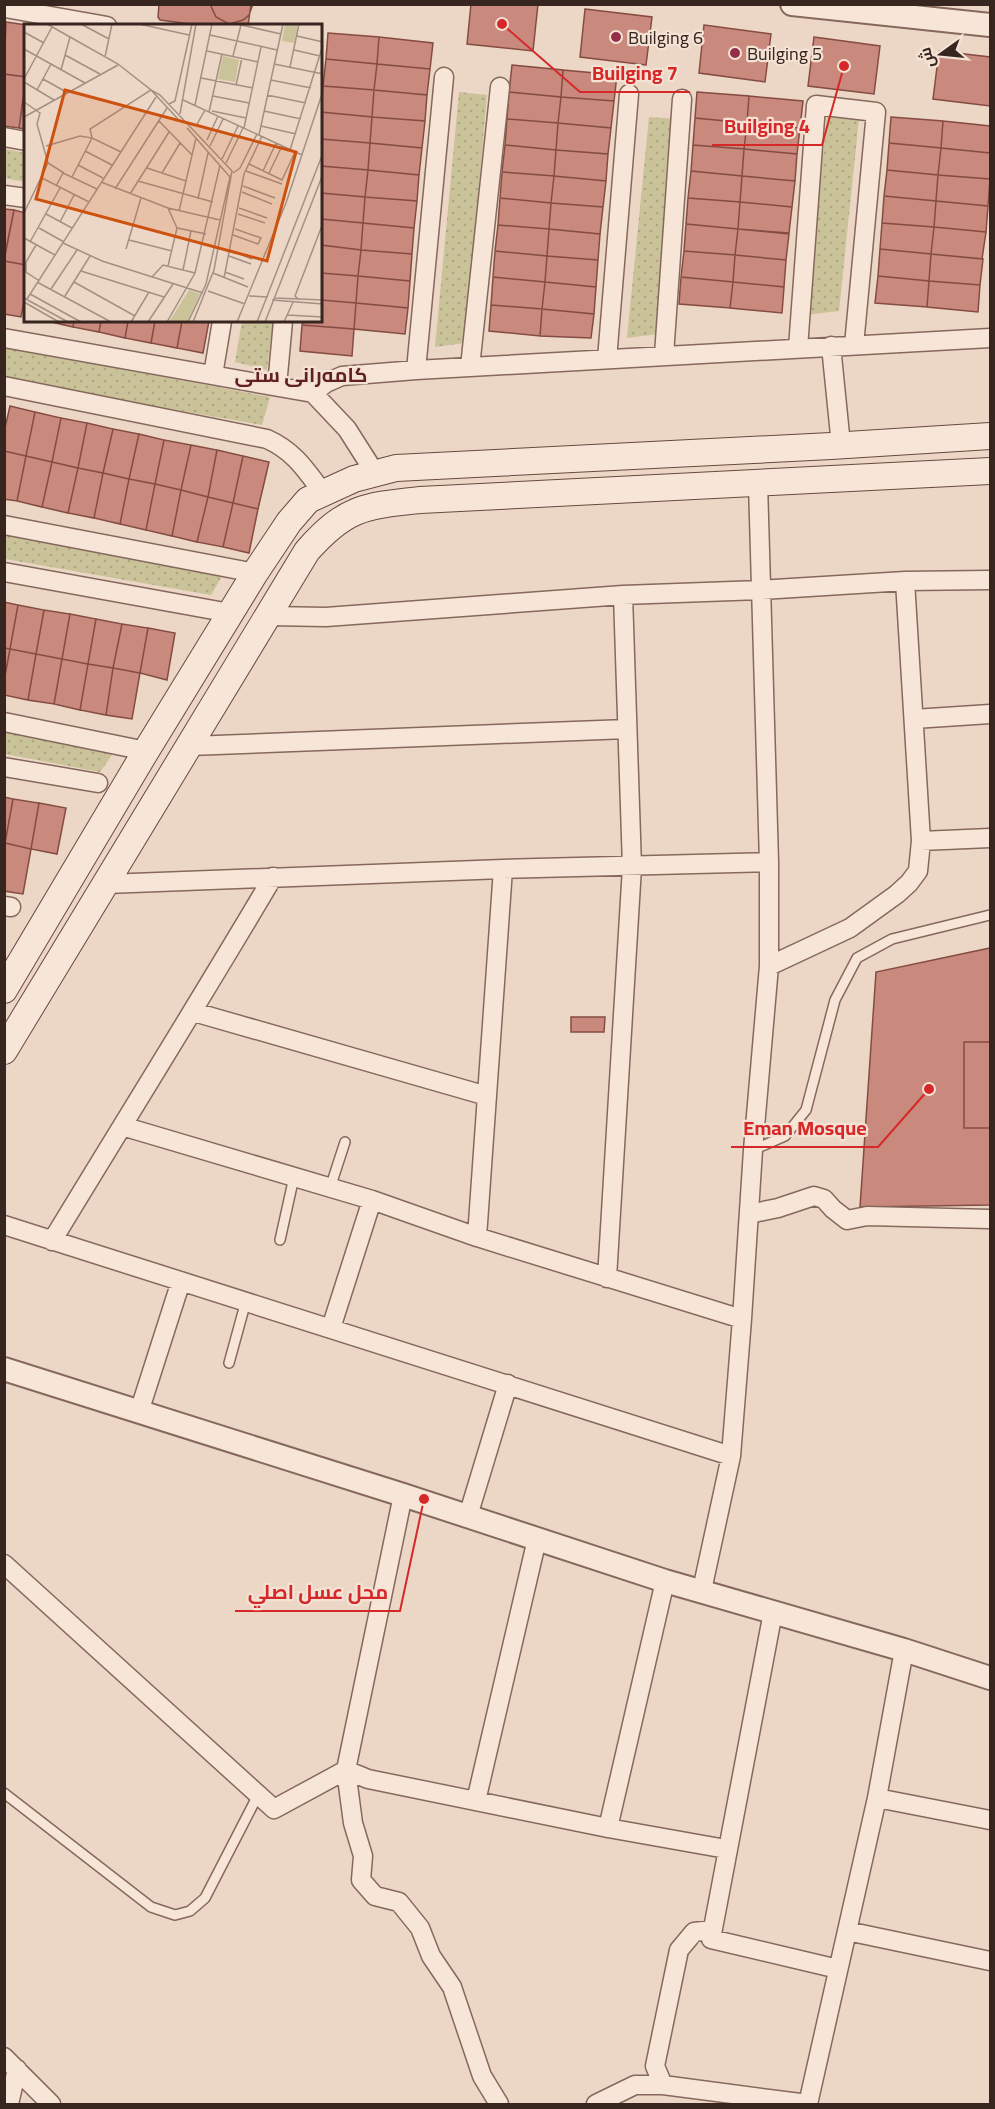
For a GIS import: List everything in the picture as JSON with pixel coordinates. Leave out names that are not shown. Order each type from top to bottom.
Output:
[{"type":"main road","points":[[44,985],[10,980],[273,543],[308,500],[354,479],[396,468],[990,436]]},
{"type":"main road","points":[[4,1052],[307,551],[323,533],[343,517],[365,507],[420,500],[990,471]]},
{"type":"street","points":[[792,4],[990,25]]},
{"type":"street","points":[[5,7],[96,24]]},
{"type":"street","points":[[416,370],[444,77]]},
{"type":"street","points":[[470,367],[500,87]]},
{"type":"street","points":[[607,359],[629,94]]},
{"type":"street","points":[[664,356],[682,99]]},
{"type":"street","points":[[798,348],[816,105],[876,112],[854,345]]},
{"type":"street","points":[[4,137],[24,141]]},
{"type":"street","points":[[4,195],[24,198]]},
{"type":"street","points":[[213,375],[222,322]]},
{"type":"street","points":[[277,386],[283,322]]},
{"type":"street","points":[[4,338],[313,393],[347,429],[375,473]]},
{"type":"street","points":[[313,393],[342,376],[990,338]]},
{"type":"street","points":[[831,346],[841,445]]},
{"type":"street","points":[[4,386],[267,439],[290,452],[302,464],[323,493]]},
{"type":"street","points":[[702,1590],[730,1456],[769,966],[769,862],[758,483]]},
{"type":"street","points":[[4,525],[255,573]]},
{"type":"street","points":[[4,572],[230,613]]},
{"type":"street","points":[[269,616],[326,617],[622,595],[760,590],[905,581],[990,580]]},
{"type":"street","points":[[769,966],[850,928],[909,884],[918,871],[921,841],[905,581]]},
{"type":"street","points":[[607,1278],[632,867],[622,595]]},
{"type":"street","points":[[914,718],[990,714]]},
{"type":"street","points":[[4,722],[146,751]]},
{"type":"street","points":[[190,746],[627,729]]},
{"type":"street","points":[[4,767],[98,783]]},
{"type":"street","points":[[921,841],[990,838]]},
{"type":"street","points":[[106,884],[503,869],[769,862]]},
{"type":"street","points":[[477,1237],[503,869]]},
{"type":"street","points":[[52,1240],[194,1012],[273,877]]},
{"type":"street","points":[[194,1012],[487,1096]]},
{"type":"street","points":[[122,1126],[372,1200],[477,1237],[742,1318]]},
{"type":"street","points":[[749,1214],[778,1208],[814,1196],[825,1199],[847,1220],[867,1216],[990,1219]]},
{"type":"street","points":[[331,1328],[372,1200]]},
{"type":"street","points":[[4,1225],[730,1456]]},
{"type":"street","points":[[139,1412],[181,1281]]},
{"type":"street","points":[[4,1369],[403,1495],[665,1581],[904,1650],[990,1678]]},
{"type":"street","points":[[468,1516],[508,1384]]},
{"type":"street","points":[[403,1495],[346,1770],[353,1823],[363,1856],[361,1880],[375,1896],[399,1902],[420,1928],[431,1956],[452,1987],[482,2076],[499,2104]]},
{"type":"street","points":[[476,1801],[537,1539]]},
{"type":"street","points":[[4,1564],[273,1809],[346,1770]]},
{"type":"street","points":[[608,1828],[665,1581]]},
{"type":"street","points":[[773,1612],[726,1849],[711,1939],[838,1969]]},
{"type":"street","points":[[596,2104],[635,2085],[663,2085],[808,2104],[877,1797],[904,1650]]},
{"type":"street","points":[[346,1770],[368,1779],[608,1828],[726,1849]]},
{"type":"street","points":[[877,1797],[990,1820]]},
{"type":"street","points":[[663,2085],[655,2066],[679,1950],[694,1932],[712,1930]]},
{"type":"street","points":[[847,1931],[990,1962]]},
{"type":"street","points":[[9,2104],[11,2063]]},
{"type":"street","points":[[11,2063],[51,2104]]},
{"type":"lane","points":[[753,1150],[785,1136],[806,1110],[835,1000],[857,958],[892,939],[990,915]]},
{"type":"lane","points":[[330,1188],[345,1142]]},
{"type":"lane","points":[[280,1240],[294,1177]]},
{"type":"lane","points":[[229,1363],[246,1301]]},
{"type":"lane","points":[[4,1793],[151,1907],[175,1915],[190,1911],[205,1898],[258,1795]]},
{"type":"shaded area","points":[[459,92],[487,95],[465,343],[435,347]]},
{"type":"shaded area","points":[[827,116],[859,119],[839,311],[805,315]]},
{"type":"shaded area","points":[[649,117],[678,119],[658,334],[627,338]]},
{"type":"shaded area","points":[[5,149],[24,153],[24,182],[5,178]]},
{"type":"shaded area","points":[[242,322],[273,322],[267,370],[235,362]]},
{"type":"shaded area","points":[[4,347],[270,397],[262,425],[5,380]]},
{"type":"shaded area","points":[[4,531],[225,571],[211,595],[5,559]]},
{"type":"shaded area","points":[[4,725],[119,745],[100,772],[5,754]]},
{"type":"building","points":[[159,4],[251,4],[248,24],[190,24],[160,20],[158,17]]},
{"type":"building","points":[[210,4],[253,4],[249,15],[243,20],[229,24],[216,17]]},
{"type":"building","points":[[471,4],[538,4],[533,51],[467,44]]},
{"type":"building","name":"Builging 6","points":[[585,9],[652,17],[646,65],[580,57]]},
{"type":"building","points":[[6,22],[24,25],[24,77],[4,74]]},
{"type":"building","name":"Builging 5","points":[[704,25],[771,34],[765,82],[699,73]]},
{"type":"building","points":[[328,33],[379,37],[377,64],[326,59]]},
{"type":"building","points":[[379,37],[433,43],[430,69],[377,64]]},
{"type":"building","points":[[814,37],[880,46],[874,94],[808,86]]},
{"type":"building","points":[[939,51],[990,57],[990,106],[933,99]]},
{"type":"building","points":[[326,59],[377,64],[374,90],[323,86]]},
{"type":"building","points":[[377,64],[430,69],[427,95],[374,90]]},
{"type":"building","points":[[512,65],[563,70],[561,97],[509,92]]},
{"type":"building","points":[[563,70],[617,75],[614,101],[561,97]]},
{"type":"building","points":[[4,74],[24,77],[19,128],[4,126]]},
{"type":"building","points":[[323,86],[374,90],[372,117],[322,112]]},
{"type":"building","points":[[374,90],[427,95],[425,121],[372,117]]},
{"type":"building","points":[[509,92],[561,97],[558,123],[507,119]]},
{"type":"building","points":[[697,92],[749,96],[747,123],[695,118]]},
{"type":"building","points":[[24,94],[24,129],[19,128]]},
{"type":"building","points":[[749,96],[803,101],[800,128],[747,123]]},
{"type":"building","points":[[561,97],[614,101],[611,128],[558,123]]},
{"type":"building","points":[[322,112],[372,117],[370,143],[322,139]]},
{"type":"building","points":[[372,117],[425,121],[422,148],[370,143]]},
{"type":"building","points":[[891,117],[943,121],[941,148],[889,143]]},
{"type":"building","points":[[695,118],[747,123],[744,149],[693,145]]},
{"type":"building","points":[[507,119],[558,123],[556,150],[505,145]]},
{"type":"building","points":[[943,121],[990,126],[990,153],[941,148]]},
{"type":"building","points":[[558,123],[611,128],[608,154],[556,150]]},
{"type":"building","points":[[747,123],[800,128],[797,154],[744,149]]},
{"type":"building","points":[[322,139],[370,143],[368,170],[322,166]]},
{"type":"building","points":[[370,143],[422,148],[419,175],[368,170]]},
{"type":"building","points":[[889,143],[941,148],[938,175],[887,170]]},
{"type":"building","points":[[505,145],[556,150],[554,176],[502,172]]},
{"type":"building","points":[[693,145],[744,149],[742,176],[691,171]]},
{"type":"building","points":[[941,148],[990,153],[990,179],[938,175]]},
{"type":"building","points":[[744,149],[797,154],[795,181],[742,176]]},
{"type":"building","points":[[556,150],[608,154],[606,181],[554,176]]},
{"type":"building","points":[[322,166],[368,170],[365,197],[322,193]]},
{"type":"building","points":[[368,170],[419,175],[417,201],[365,197]]},
{"type":"building","points":[[887,170],[938,175],[936,201],[884,196]]},
{"type":"building","points":[[691,171],[742,176],[740,202],[688,198]]},
{"type":"building","points":[[502,172],[554,176],[551,203],[500,198]]},
{"type":"building","points":[[938,175],[990,179],[988,206],[936,201]]},
{"type":"building","points":[[554,176],[606,181],[603,207],[551,203]]},
{"type":"building","points":[[742,176],[795,181],[792,207],[740,202]]},
{"type":"building","points":[[322,193],[365,197],[363,223],[322,219]]},
{"type":"building","points":[[884,196],[936,201],[934,227],[882,223]]},
{"type":"building","points":[[365,197],[417,201],[414,228],[363,223]]},
{"type":"building","points":[[500,198],[551,203],[549,229],[498,225]]},
{"type":"building","points":[[688,198],[740,202],[738,229],[686,224]]},
{"type":"building","points":[[936,201],[988,206],[986,232],[934,227]]},
{"type":"building","points":[[740,202],[792,207],[789,233],[738,229]]},
{"type":"building","points":[[551,203],[603,207],[600,234],[549,229]]},
{"type":"building","points":[[4,209],[14,210],[4,259]]},
{"type":"building","points":[[14,210],[24,212],[24,265],[4,261]]},
{"type":"building","points":[[322,219],[363,223],[361,250],[322,245]]},
{"type":"building","points":[[363,223],[414,228],[412,254],[361,250]]},
{"type":"building","points":[[882,223],[934,227],[931,254],[880,249]]},
{"type":"building","points":[[686,224],[738,229],[735,255],[684,251]]},
{"type":"building","points":[[498,225],[549,229],[547,256],[495,251]]},
{"type":"building","points":[[934,227],[986,232],[982,259],[931,254]]},
{"type":"building","points":[[549,229],[600,234],[598,260],[547,256]]},
{"type":"building","points":[[738,229],[789,234],[786,260],[735,255]]},
{"type":"building","points":[[322,245],[361,250],[358,276],[322,273]]},
{"type":"building","points":[[880,249],[931,254],[929,281],[878,276]]},
{"type":"building","points":[[361,250],[412,254],[410,281],[358,276]]},
{"type":"building","points":[[495,251],[547,256],[545,282],[493,277]]},
{"type":"building","points":[[684,251],[735,255],[733,282],[681,277]]},
{"type":"building","points":[[931,254],[983,259],[980,285],[929,281]]},
{"type":"building","points":[[735,255],[786,260],[784,287],[733,282]]},
{"type":"building","points":[[547,256],[598,260],[596,287],[545,282]]},
{"type":"building","points":[[4,261],[24,265],[24,301],[21,317],[4,314]]},
{"type":"building","points":[[322,273],[358,276],[356,303],[322,300]]},
{"type":"building","points":[[358,276],[410,281],[408,308],[356,303]]},
{"type":"building","points":[[878,276],[929,281],[927,307],[875,303]]},
{"type":"building","points":[[493,277],[545,282],[542,309],[491,305]]},
{"type":"building","points":[[681,277],[733,282],[730,308],[679,304]]},
{"type":"building","points":[[929,281],[980,285],[978,312],[927,307]]},
{"type":"building","points":[[545,282],[596,287],[594,314],[542,309]]},
{"type":"building","points":[[733,282],[784,287],[782,313],[730,308]]},
{"type":"building","points":[[322,300],[356,303],[354,329],[302,325],[303,322],[322,322]]},
{"type":"building","points":[[356,303],[408,308],[405,334],[354,329]]},
{"type":"building","points":[[491,305],[542,309],[540,336],[489,331]]},
{"type":"building","points":[[542,309],[594,314],[591,338],[540,336]]},
{"type":"building","points":[[51,322],[74,322],[73,327]]},
{"type":"building","points":[[74,322],[101,322],[99,332],[73,327]]},
{"type":"building","points":[[101,322],[128,322],[125,338],[99,332]]},
{"type":"building","points":[[128,322],[155,322],[151,343],[125,338]]},
{"type":"building","points":[[155,322],[182,322],[177,348],[151,343]]},
{"type":"building","points":[[182,322],[209,322],[203,353],[177,348]]},
{"type":"building","points":[[302,325],[354,329],[352,356],[300,351]]},
{"type":"building","points":[[10,406],[35,412],[26,456],[4,451],[4,432]]},
{"type":"building","points":[[35,412],[61,418],[52,462],[26,456]]},
{"type":"building","points":[[61,418],[87,423],[78,468],[52,462]]},
{"type":"building","points":[[87,423],[113,429],[103,473],[78,468]]},
{"type":"building","points":[[113,429],[139,434],[129,479],[103,473]]},
{"type":"building","points":[[139,434],[164,440],[155,484],[129,479]]},
{"type":"building","points":[[164,440],[191,445],[181,490],[155,484]]},
{"type":"building","points":[[191,445],[217,450],[208,497],[181,490]]},
{"type":"building","points":[[217,450],[243,456],[233,503],[208,497]]},
{"type":"building","points":[[4,451],[26,456],[17,501],[4,499]]},
{"type":"building","points":[[26,456],[52,462],[42,507],[17,501]]},
{"type":"building","points":[[243,456],[269,462],[258,509],[233,503]]},
{"type":"building","points":[[52,462],[78,468],[68,513],[42,507]]},
{"type":"building","points":[[78,468],[103,473],[94,518],[68,513]]},
{"type":"building","points":[[103,473],[129,479],[120,524],[94,518]]},
{"type":"building","points":[[129,479],[155,484],[146,530],[120,524]]},
{"type":"building","points":[[155,484],[181,490],[172,536],[146,530]]},
{"type":"building","points":[[181,490],[208,497],[197,542],[172,536]]},
{"type":"building","points":[[208,497],[233,503],[223,547],[197,542]]},
{"type":"building","points":[[233,503],[258,509],[249,553],[223,547]]},
{"type":"building","points":[[4,602],[18,605],[10,649],[4,648]]},
{"type":"building","points":[[18,605],[44,610],[36,654],[10,649]]},
{"type":"building","points":[[44,610],[70,614],[62,659],[36,654]]},
{"type":"building","points":[[70,614],[96,619],[88,664],[62,659]]},
{"type":"building","points":[[96,619],[122,624],[113,668],[88,664]]},
{"type":"building","points":[[122,624],[148,628],[140,673],[113,668]]},
{"type":"building","points":[[148,628],[175,633],[167,680],[140,673]]},
{"type":"building","points":[[4,648],[10,649],[4,681]]},
{"type":"building","points":[[10,649],[36,654],[28,700],[4,695],[4,681]]},
{"type":"building","points":[[36,654],[62,659],[54,704],[28,700]]},
{"type":"building","points":[[62,659],[88,664],[80,710],[54,704]]},
{"type":"building","points":[[88,664],[113,668],[106,715],[80,710]]},
{"type":"building","points":[[113,668],[140,673],[132,719],[106,715]]},
{"type":"building","points":[[4,797],[13,799],[5,843],[4,843]]},
{"type":"building","points":[[13,799],[39,803],[31,849],[5,843]]},
{"type":"building","points":[[39,803],[66,808],[57,854],[31,849]]},
{"type":"building","points":[[5,843],[31,849],[23,894],[4,891]]},
{"type":"building","points":[[990,948],[990,1205],[860,1207],[876,972]]},
{"type":"building","points":[[571,1017],[605,1017],[604,1032],[571,1032]]},
{"type":"building","points":[[964,1042],[990,1042],[990,1128],[964,1128]]},
{"type":"place","name":"Builging 7","points":[[502,24]]},
{"type":"place","name":"Builging 6","points":[[616,37]]},
{"type":"place","name":"Builging 5","points":[[735,53]]},
{"type":"place","name":"Builging 4","points":[[844,66]]},
{"type":"place","name":"Eman Mosque","points":[[929,1089]]},
{"type":"place","name":"محل عسل اصلي","points":[[424,1499]]},
{"type":"district","name":"كامه‌رانی ستی","points":[[301,374]]}]
